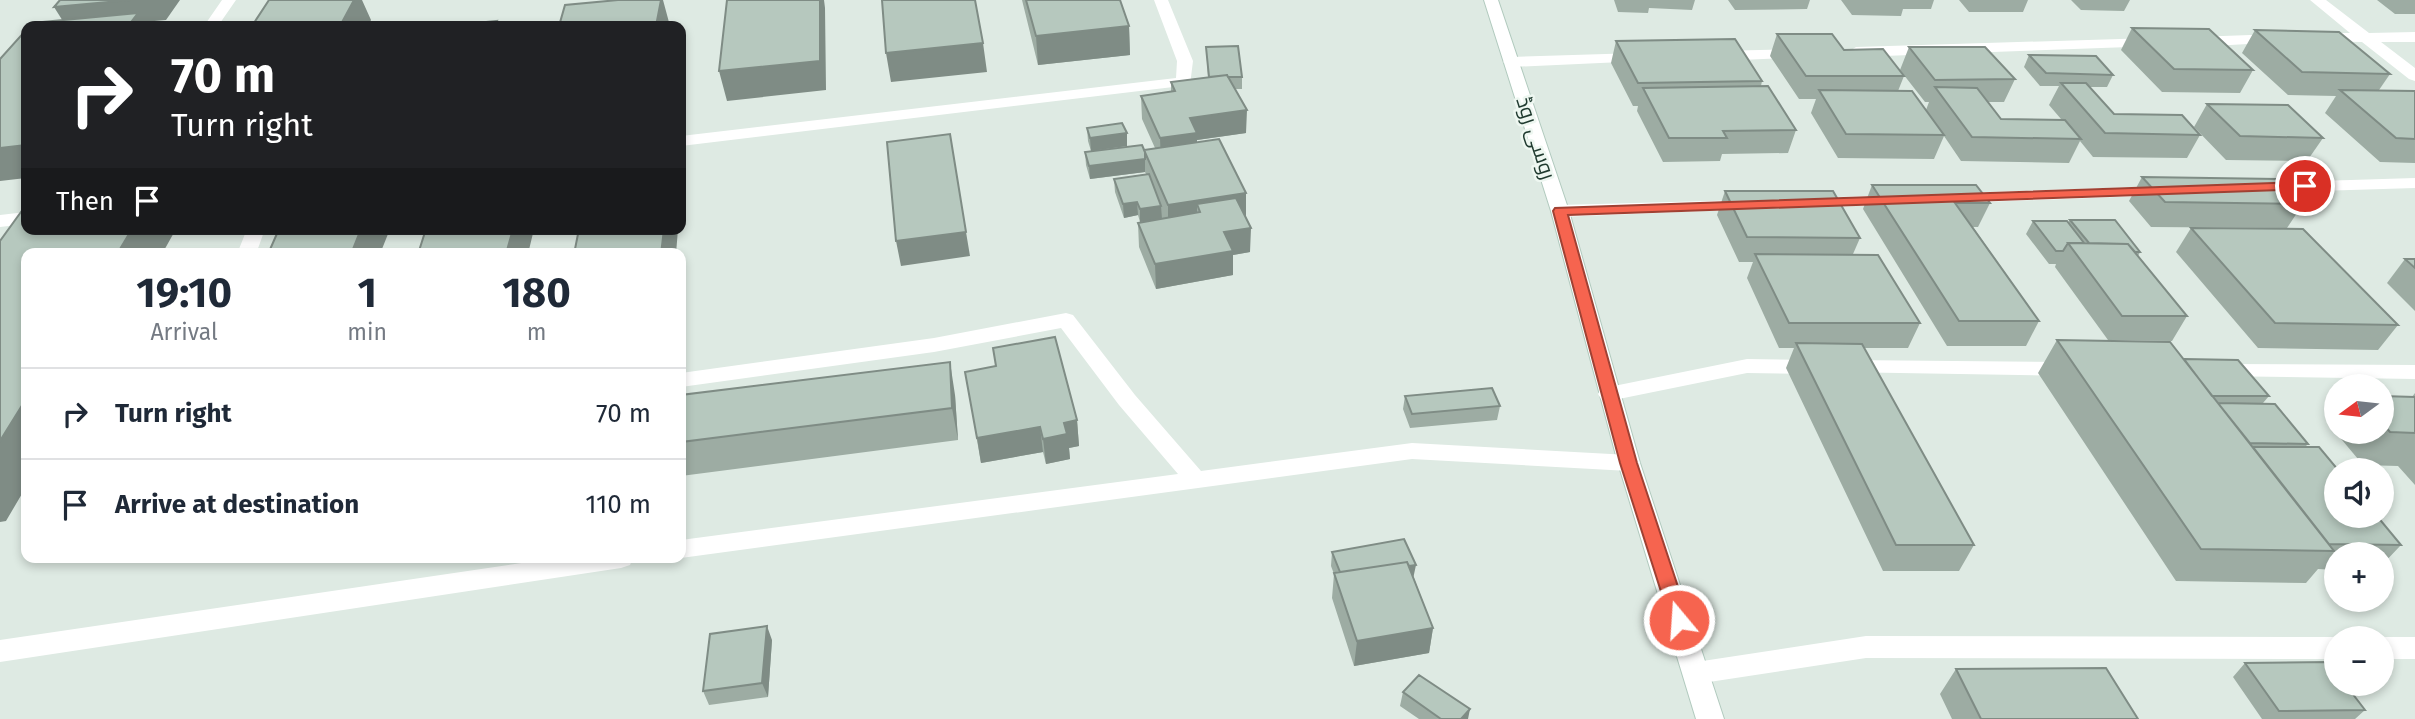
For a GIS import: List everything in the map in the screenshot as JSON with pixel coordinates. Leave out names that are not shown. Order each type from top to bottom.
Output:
[{"type":"street","points":[[214,21],[229,0]]},
{"type":"street","points":[[686,140],[1184,82],[1185,61],[1161,0]]},
{"type":"street","name":"روسی روڈ","points":[[1491,0],[1560,211],[1629,463],[1710,719]]},
{"type":"street","points":[[2317,0],[2415,76]]},
{"type":"street","points":[[1841,52],[2415,37]]},
{"type":"street","points":[[1703,57],[1814,53]]},
{"type":"street","points":[[1511,62],[1648,58]]},
{"type":"street","points":[[2236,189],[2415,183]]},
{"type":"street","points":[[1794,203],[2180,190]]},
{"type":"street","points":[[1560,211],[1767,204]]},
{"type":"street","points":[[0,221],[21,219]]},
{"type":"street","points":[[686,379],[934,345],[1066,320],[1127,400],[1196,480]]},
{"type":"street","points":[[1609,394],[1747,366],[2095,369]]},
{"type":"street","points":[[2206,370],[2415,372]]},
{"type":"street","points":[[686,548],[1412,451],[1629,463]]},
{"type":"street","points":[[0,650],[587,563]]},
{"type":"street","points":[[1696,673],[1866,647],[2324,648]]},
{"type":"street","points":[[2394,648],[2415,648]]},
{"type":"building","points":[[60,0],[130,0],[54,7]]},
{"type":"building","points":[[269,0],[354,0],[343,21],[255,21]]},
{"type":"building","points":[[618,0],[661,0],[657,21],[560,21],[565,5]]},
{"type":"building","points":[[727,0],[820,0],[820,61],[719,71]]},
{"type":"building","points":[[882,0],[975,0],[983,43],[886,53]]},
{"type":"building","points":[[1026,0],[1120,0],[1129,26],[1036,36]]},
{"type":"building","points":[[138,13],[132,21],[53,21]]},
{"type":"building","points":[[2132,28],[2209,29],[2253,70],[2174,69]]},
{"type":"building","points":[[2255,30],[2339,32],[2390,74],[2302,72]]},
{"type":"building","points":[[1777,34],[1832,34],[1844,50],[1883,49],[1904,76],[1806,76]]},
{"type":"building","points":[[21,36],[21,146],[0,148],[0,59]]},
{"type":"building","points":[[1735,39],[1762,81],[1638,83],[1616,41]]},
{"type":"building","points":[[1238,46],[1242,77],[1209,77],[1206,47]]},
{"type":"building","points":[[1909,47],[1985,47],[2015,79],[1935,80]]},
{"type":"building","points":[[2029,55],[2096,56],[2113,75],[2046,73]]},
{"type":"building","points":[[1227,75],[1247,110],[1190,118],[1197,133],[1160,138],[1141,96],[1175,91],[1171,82]]},
{"type":"building","points":[[2061,83],[2086,83],[2114,114],[2182,115],[2200,135],[2105,133]]},
{"type":"building","points":[[1768,86],[1796,130],[1723,131],[1727,138],[1669,138],[1643,88]]},
{"type":"building","points":[[1935,87],[1977,88],[2001,119],[2065,120],[2081,139],[1972,137]]},
{"type":"building","points":[[1819,90],[1912,91],[1944,135],[1846,134]]},
{"type":"building","points":[[2340,90],[2415,91],[2415,139],[2396,138]]},
{"type":"building","points":[[2207,104],[2288,105],[2323,138],[2240,136]]},
{"type":"building","points":[[1122,123],[1127,133],[1090,138],[1087,128]]},
{"type":"building","points":[[950,134],[966,232],[896,241],[887,142]]},
{"type":"building","points":[[1219,139],[1246,193],[1168,205],[1144,150]]},
{"type":"building","points":[[1142,145],[1145,159],[1089,166],[1085,152]]},
{"type":"building","points":[[1149,174],[1161,206],[1140,209],[1137,202],[1123,204],[1114,179]]},
{"type":"building","points":[[2142,177],[2278,179],[2303,204],[2165,202]]},
{"type":"building","points":[[1872,185],[1976,185],[1990,203],[1955,203],[2039,321],[1959,321]]},
{"type":"building","points":[[1725,191],[1833,191],[1860,238],[1747,237]]},
{"type":"building","points":[[1236,198],[1251,228],[1224,232],[1233,251],[1155,264],[1138,223],[1200,212],[1197,204]]},
{"type":"building","points":[[21,212],[21,235],[128,235],[121,248],[21,248],[21,407],[0,441],[0,241]]},
{"type":"building","points":[[2070,220],[2115,220],[2140,252],[2135,252],[2128,244],[2089,243]]},
{"type":"building","points":[[2033,221],[2067,221],[2084,243],[2068,243],[2063,251],[2056,251]]},
{"type":"building","points":[[2191,228],[2303,229],[2398,325],[2275,323]]},
{"type":"building","points":[[276,235],[359,235],[353,248],[271,248]]},
{"type":"building","points":[[424,235],[511,235],[508,248],[420,248]]},
{"type":"building","points":[[578,235],[663,235],[662,248],[575,248]]},
{"type":"building","points":[[2068,243],[2128,244],[2187,316],[2122,316]]},
{"type":"building","points":[[1755,254],[1878,255],[1920,323],[1789,323]]},
{"type":"building","points":[[2405,259],[2415,259],[2415,268]]},
{"type":"building","points":[[1055,337],[1077,420],[1064,423],[1067,434],[1043,439],[1040,427],[977,438],[965,372],[996,366],[993,348]]},
{"type":"building","points":[[2057,340],[2170,342],[2327,542],[2324,542],[2324,551],[2201,549]]},
{"type":"building","points":[[1796,343],[1862,344],[1974,545],[1896,545]]},
{"type":"building","points":[[2184,359],[2238,360],[2269,396],[2212,396]]},
{"type":"building","points":[[950,362],[952,408],[686,441],[686,394]]},
{"type":"building","points":[[1492,388],[1500,406],[1412,414],[1405,396]]},
{"type":"building","points":[[2394,396],[2415,397],[2415,433],[2394,432]]},
{"type":"building","points":[[2218,403],[2275,404],[2308,444],[2250,443]]},
{"type":"building","points":[[2253,447],[2319,447],[2328,458],[2324,458],[2324,528],[2387,528],[2401,545],[2394,545],[2394,542],[2327,542]]},
{"type":"building","points":[[1404,539],[1416,565],[1409,566],[1407,562],[1340,572],[1332,552]]},
{"type":"building","points":[[1407,562],[1433,628],[1357,641],[1334,573]]},
{"type":"building","points":[[767,626],[762,683],[703,691],[710,634]]},
{"type":"building","points":[[2324,662],[2324,696],[2354,696],[2365,710],[2279,711],[2245,663]]},
{"type":"building","points":[[2106,668],[2138,719],[1981,719],[1956,669]]},
{"type":"building","points":[[1419,675],[1470,709],[1461,719],[1441,719],[1403,692]]},
{"type":"route","points":[[1679,620],[1629,463],[1560,211],[2305,186]]}]
